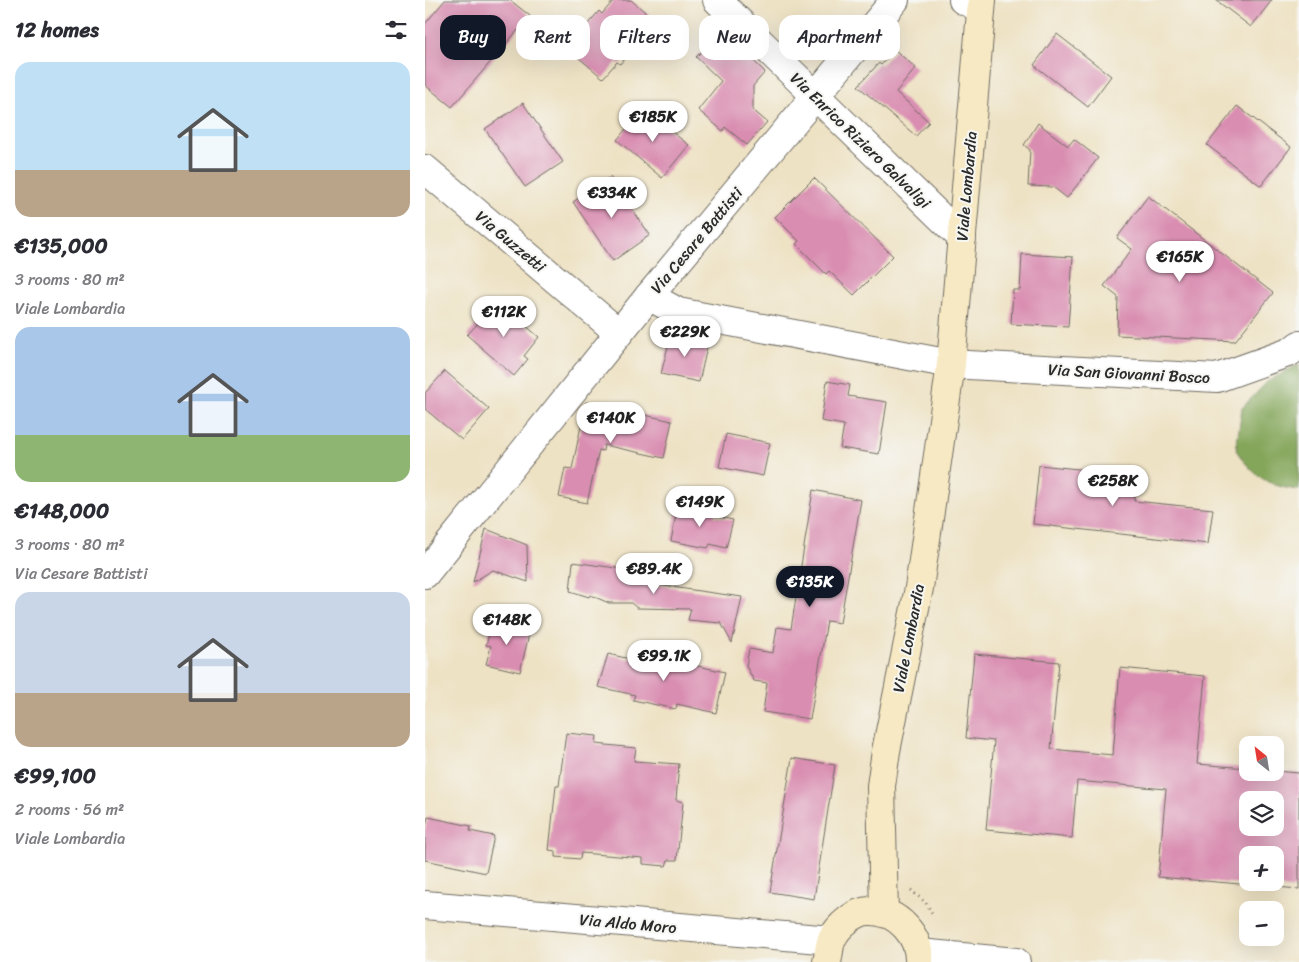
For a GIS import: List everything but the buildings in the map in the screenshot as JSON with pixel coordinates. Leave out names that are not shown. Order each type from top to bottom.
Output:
[{"type":"street","name":"Via Enrico Riziero Galvaligi","points":[[717,0],[962,238]]},
{"type":"street","name":"Via Cesare Battisti","points":[[425,574],[649,296],[895,0]]},
{"type":"street","name":"Viale Lombardia","points":[[883,913],[881,786],[886,751],[919,588],[951,364],[962,238],[976,2]]},
{"type":"street","name":"Via Guzzetti","points":[[425,169],[619,333]]},
{"type":"street","points":[[649,296],[678,312],[951,364]]},
{"type":"street","name":"Via San Giovanni Bosco","points":[[951,364],[1217,378],[1290,352],[1299,345]]},
{"type":"street","name":"Via Aldo Moro","points":[[425,905],[829,951]]},
{"type":"street","points":[[829,951],[839,927],[850,919],[870,910],[897,919],[912,933],[919,957],[1016,962]]},
{"type":"path","points":[[909,888],[926,903],[935,917]]},
{"type":"green space","points":[[1299,364],[1299,490],[1279,486],[1263,479],[1249,467],[1236,450],[1242,408],[1267,382]]}]
